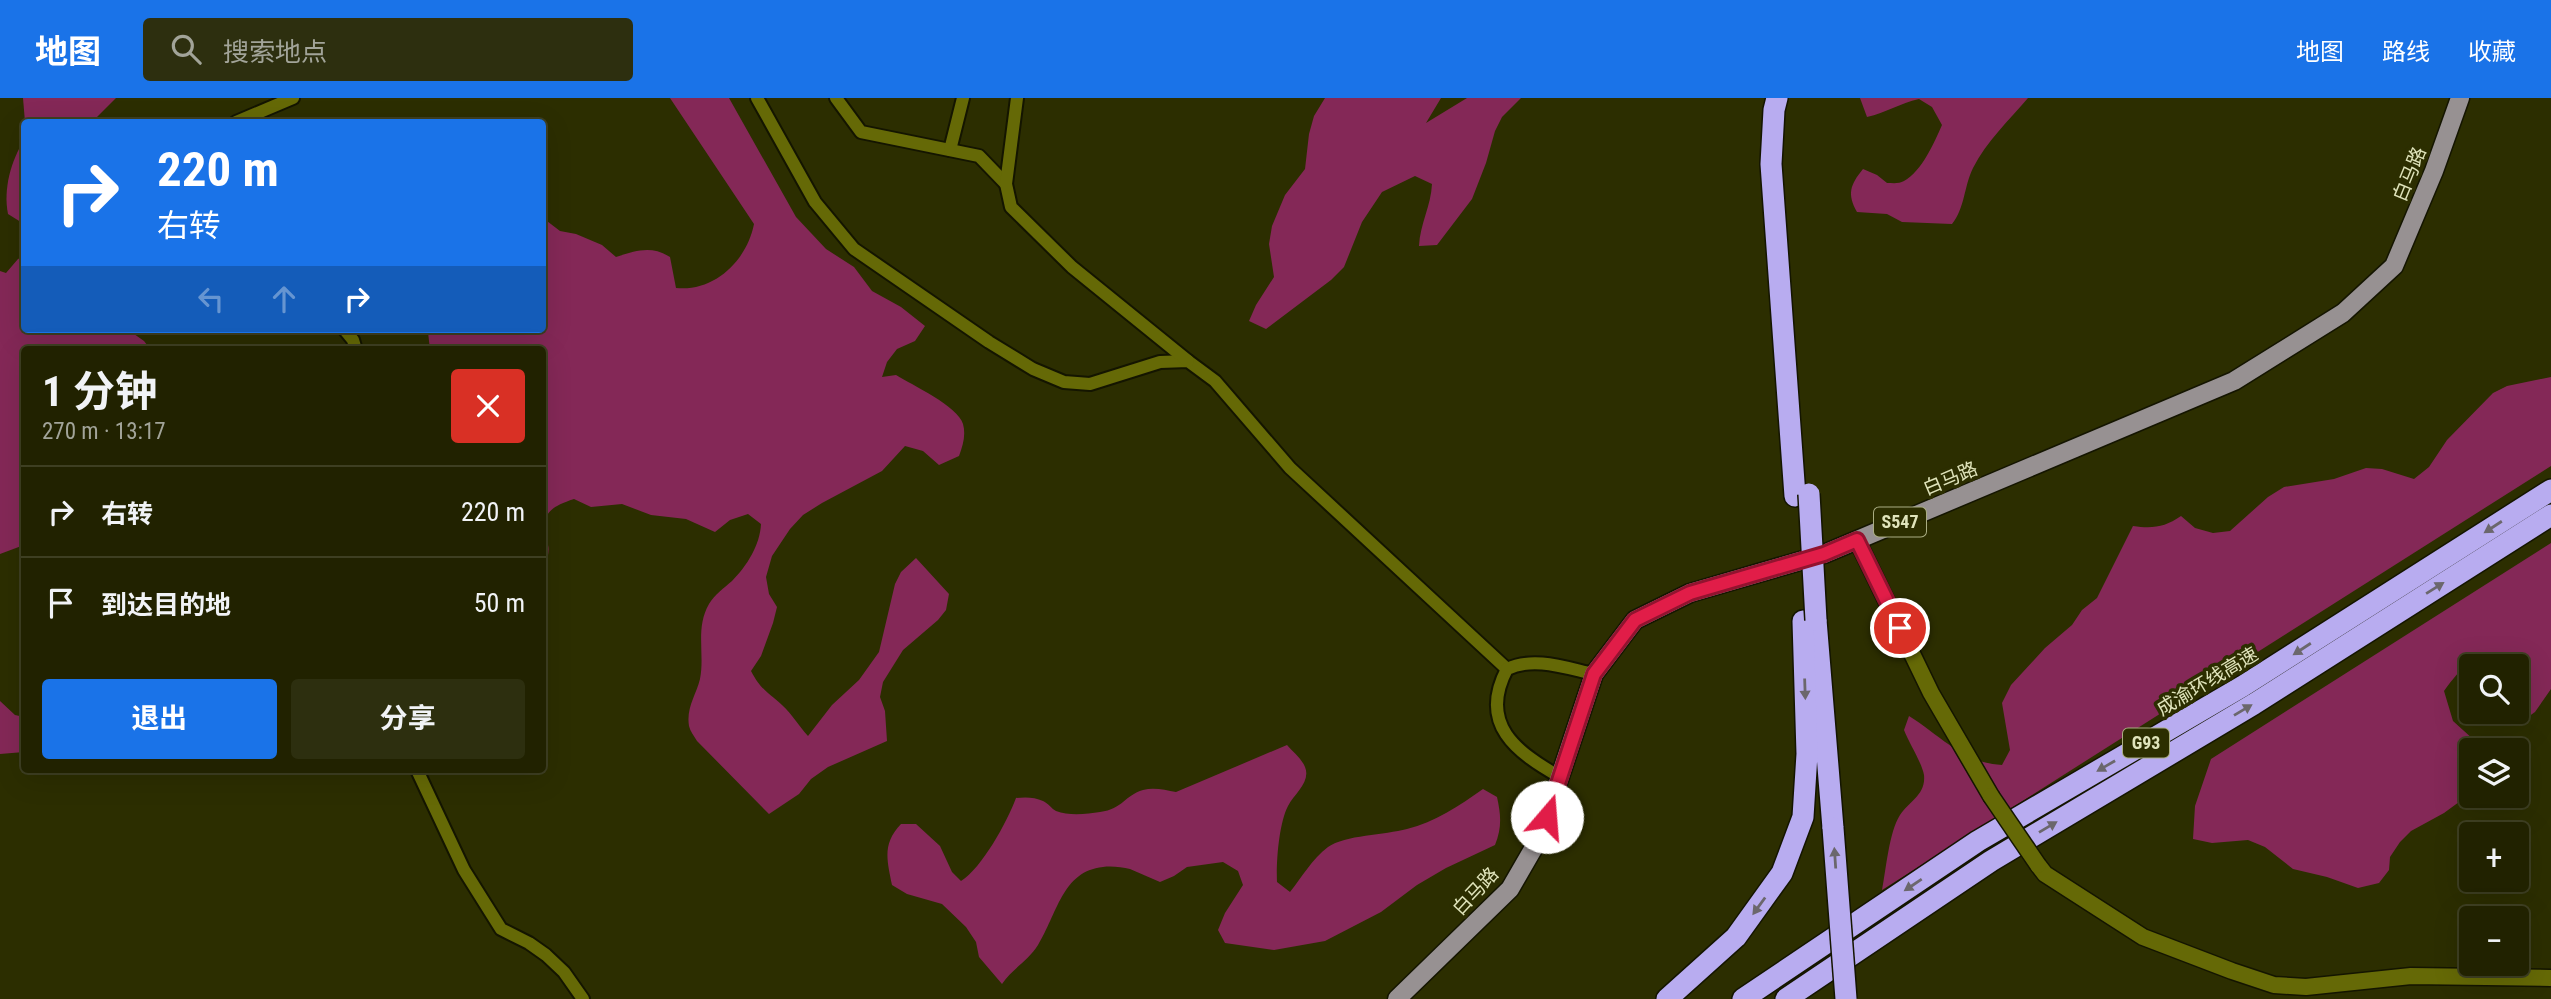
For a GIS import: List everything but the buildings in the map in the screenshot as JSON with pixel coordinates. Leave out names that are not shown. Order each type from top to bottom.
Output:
[{"type":"highway","points":[[1777,98],[1771,164],[1802,495]]},
{"type":"highway","points":[[1792,98],[1788,113],[1785,164],[1802,495],[1810,621],[1833,828],[1846,999]]},
{"type":"highway","name":"成渝环线高速","points":[[1743,999],[1978,841],[2244,686],[2551,490]]},
{"type":"highway","name":"G93","points":[[1786,999],[1991,861],[2253,704],[2551,515]]},
{"type":"highway","points":[[1667,999],[1736,937],[1782,873],[1803,817],[1810,621]]},
{"type":"main road","name":"白马路","points":[[1397,999],[1510,888],[1540,837],[1594,674],[1635,620],[1690,593],[1824,554],[2234,381],[2343,313],[2394,266],[2434,171],[2460,98]]},
{"type":"street","points":[[243,119],[293,98]]},
{"type":"street","points":[[757,98],[815,202],[854,249],[1023,363],[1064,382],[1090,384],[1160,362],[1188,362]]},
{"type":"street","points":[[836,98],[861,132],[979,156],[1006,184]]},
{"type":"street","points":[[950,150],[963,98]]},
{"type":"street","points":[[1017,98],[1006,184],[1011,207],[1072,267],[1215,382],[1290,468],[1507,669]]},
{"type":"street","points":[[1857,540],[1931,693],[1992,796],[2038,865],[2045,874],[2143,937],[2274,985],[2306,987],[2410,976],[2551,978]]},
{"type":"street","points":[[1560,777],[1528,759],[1507,739],[1498,713],[1497,688],[1507,669],[1527,662],[1594,674]]},
{"type":"street","points":[[418,773],[464,870],[501,929],[546,955],[564,972],[583,999]]},
{"type":"shaded area","points":[[23,98],[116,98],[95,119],[25,119]]},
{"type":"shaded area","points":[[670,98],[729,98],[796,217],[826,249],[854,267],[872,291],[901,307],[925,326],[915,341],[897,349],[887,362],[882,377],[896,375],[934,396],[953,410],[964,428],[964,440],[959,456],[939,465],[923,451],[905,446],[882,471],[803,515],[772,556],[766,577],[769,594],[777,607],[761,656],[751,671],[761,686],[786,709],[808,736],[832,705],[859,680],[879,652],[895,584],[901,572],[916,558],[949,594],[946,610],[903,650],[883,682],[880,697],[885,711],[887,741],[828,767],[811,779],[799,794],[769,814],[697,741],[690,730],[688,719],[700,679],[701,632],[705,613],[714,597],[748,562],[758,540],[761,524],[748,514],[730,520],[715,532],[686,519],[651,515],[622,504],[591,507],[574,499],[556,506],[546,520],[546,346],[430,346],[428,333],[546,333],[546,220],[560,231],[576,234],[602,245],[616,257],[643,250],[663,253],[670,257],[676,288],[704,285],[727,271],[744,250],[754,224]]},
{"type":"shaded area","points":[[1325,98],[1441,98],[1426,123],[1467,98],[1521,98],[1502,117],[1495,131],[1472,199],[1437,245],[1419,246],[1432,184],[1415,176],[1382,192],[1362,222],[1344,267],[1266,329],[1249,321],[1274,277],[1269,244],[1272,226],[1285,195],[1305,169],[1314,116]]},
{"type":"shaded area","points":[[1860,98],[2028,98],[1978,158],[1970,175],[1960,211],[1952,224],[1902,222],[1887,214],[1857,212],[1851,190],[1863,169],[1887,183],[1904,181],[1922,164],[1942,125],[1932,107],[1919,99],[1867,117]]},
{"type":"shaded area","points":[[21,146],[21,222],[8,214],[7,205],[7,185]]},
{"type":"shaded area","points":[[21,258],[21,333],[133,333],[148,346],[21,346],[21,546],[0,554],[0,271],[6,273]]},
{"type":"shaded area","points":[[2551,377],[2551,466],[1882,890],[1896,822],[1920,793],[1924,782],[1921,765],[1904,730],[1909,716],[1964,754],[2002,765],[2010,750],[2002,703],[2011,685],[2045,648],[2072,625],[2082,610],[2097,598],[2133,526],[2158,526],[2181,516],[2195,528],[2213,533],[2230,531],[2268,497],[2284,487],[2334,479],[2366,468],[2382,469],[2414,479],[2429,467],[2447,440],[2493,393],[2507,386]]},
{"type":"shaded area","points":[[546,534],[548,548],[546,583]]},
{"type":"shaded area","points":[[2551,543],[2551,689],[2529,716],[2529,654],[2459,654],[2459,673],[2444,691],[2453,721],[2472,738],[2459,738],[2459,802],[2411,831],[2400,842],[2390,857],[2389,870],[2379,883],[2358,888],[2293,869],[2265,847],[2248,840],[2212,843],[2193,839],[2195,806],[2211,759]]},
{"type":"shaded area","points":[[0,701],[15,715],[21,716],[21,752],[0,754]]},
{"type":"shaded area","points":[[1287,745],[1302,761],[1306,772],[1304,783],[1285,813],[1279,843],[1277,882],[1290,892],[1317,857],[1335,843],[1417,826],[1446,813],[1483,789],[1497,797],[1500,821],[1495,845],[1446,868],[1417,885],[1381,912],[1325,941],[1274,950],[1225,943],[1218,930],[1225,913],[1243,885],[1238,871],[1223,862],[1187,867],[1160,882],[1130,869],[1106,867],[1089,870],[1069,886],[1038,945],[1002,984],[979,957],[976,942],[966,927],[942,904],[907,894],[892,885],[888,845],[901,824],[916,824],[940,846],[952,872],[961,881],[985,855],[1007,819],[1016,798],[1040,800],[1056,811],[1067,814],[1100,812],[1114,808],[1143,790],[1176,792]]},
{"type":"route","points":[[1547,817],[1594,674],[1635,620],[1690,593],[1824,554],[1857,540],[1900,628]]}]
